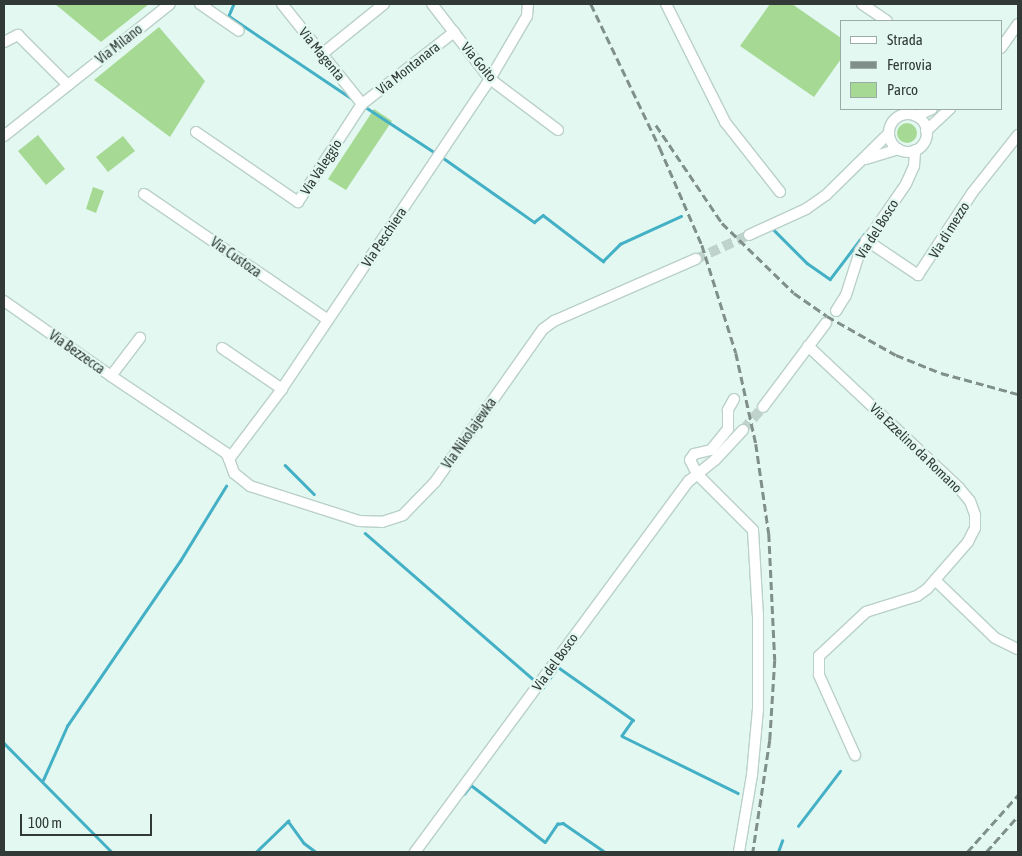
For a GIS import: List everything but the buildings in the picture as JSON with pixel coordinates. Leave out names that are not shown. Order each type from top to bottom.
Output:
[{"type":"street","name":"Via Milano","points":[[4,136],[170,4]]},
{"type":"street","points":[[200,4],[239,31]]},
{"type":"street","name":"Via Magenta","points":[[282,4],[362,104]]},
{"type":"street","points":[[322,54],[384,4]]},
{"type":"street","name":"Via Goito","points":[[432,4],[490,79],[558,130]]},
{"type":"street","name":"Via Peschiera","points":[[230,462],[282,389],[490,79],[527,16],[528,4]]},
{"type":"street","points":[[666,4],[725,122],[780,192]]},
{"type":"street","points":[[862,4],[886,20]]},
{"type":"street","points":[[1002,47],[1018,24]]},
{"type":"street","name":"Via Montanara","points":[[362,104],[454,32]]},
{"type":"street","points":[[4,42],[18,35],[68,85]]},
{"type":"street","name":"Via Valeggio","points":[[196,132],[298,202],[362,104]]},
{"type":"street","points":[[749,236],[806,209],[866,159],[872,147],[889,133],[898,117],[916,116],[930,110]]},
{"type":"street","points":[[926,131],[949,110]]},
{"type":"street","points":[[866,159],[901,150],[916,150],[924,142],[926,131],[923,122],[916,116]]},
{"type":"street","points":[[889,133],[901,150],[909,175]]},
{"type":"street","name":"Via di mezzo","points":[[866,240],[918,275],[972,194],[1018,135]]},
{"type":"street","name":"Via del Bosco","points":[[836,311],[846,295],[860,250],[909,175],[916,160],[916,150]]},
{"type":"street","name":"Via Custoza","points":[[144,194],[328,320]]},
{"type":"street","name":"Via Nikolajewka","points":[[111,376],[226,453],[237,478],[250,486],[359,520],[382,522],[403,515],[435,482],[543,329],[554,321],[696,259]]},
{"type":"street","name":"Via Bezzecca","points":[[4,301],[111,376],[140,338]]},
{"type":"street","points":[[763,407],[826,324]]},
{"type":"street","name":"Via Ezzelino da Romano","points":[[808,346],[970,501],[975,515],[972,536],[935,580],[917,596],[866,612],[820,656],[819,675],[855,755]]},
{"type":"street","points":[[222,348],[282,389]]},
{"type":"street","points":[[734,399],[728,410],[728,429],[716,446],[691,457],[691,466],[753,530],[758,616],[758,710],[752,775],[739,852]]},
{"type":"street","name":"Via del Bosco","points":[[415,852],[697,474],[743,430]]},
{"type":"street","points":[[935,580],[995,638],[1018,649]]},
{"type":"green space","points":[[55,4],[149,4],[101,42]]},
{"type":"green space","points":[[770,4],[792,4],[840,37],[840,60],[814,97],[740,46]]},
{"type":"green space","points":[[159,27],[205,81],[170,137],[94,80]]},
{"type":"green space","points":[[374,109],[392,121],[346,190],[328,179]]},
{"type":"green space","points":[[907,123],[914,126],[917,133],[914,140],[907,143],[900,140],[897,133],[900,126]]},
{"type":"green space","points":[[38,135],[65,169],[46,185],[18,151]]},
{"type":"green space","points":[[123,136],[135,151],[108,172],[96,157]]},
{"type":"green space","points":[[93,187],[104,191],[96,213],[86,209]]},
{"type":"waterway","points":[[234,4],[229,16],[351,98]]},
{"type":"waterway","points":[[364,106],[437,154]]},
{"type":"waterway","points":[[442,157],[534,222],[543,215],[603,261],[620,244],[681,216]]},
{"type":"waterway","points":[[772,228],[807,263],[830,279],[864,234]]},
{"type":"waterway","points":[[285,465],[314,494]]},
{"type":"waterway","points":[[43,780],[67,726],[180,561],[226,486]]},
{"type":"waterway","points":[[365,533],[535,681]]},
{"type":"waterway","points":[[541,690],[558,667],[633,720],[622,736],[738,793]]},
{"type":"waterway","points":[[4,743],[112,852]]},
{"type":"waterway","points":[[798,826],[840,771]]},
{"type":"waterway","points":[[464,794],[471,785],[545,842],[557,824],[563,823],[605,852]]},
{"type":"waterway","points":[[256,852],[288,821],[304,843],[316,852]]},
{"type":"waterway","points":[[778,852],[782,841]]},
{"type":"tunnel","points":[[696,259],[749,235]]},
{"type":"tunnel","points":[[743,430],[763,407]]},
{"type":"railway","points":[[591,4],[660,148],[702,245],[736,353],[756,444],[769,534],[775,660],[770,740],[753,852]]},
{"type":"railway","points":[[656,125],[722,223],[794,293],[827,316],[896,355],[941,373],[1018,394]]},
{"type":"railway","points":[[967,852],[1018,795]]},
{"type":"railway","points":[[986,852],[1018,816]]}]
